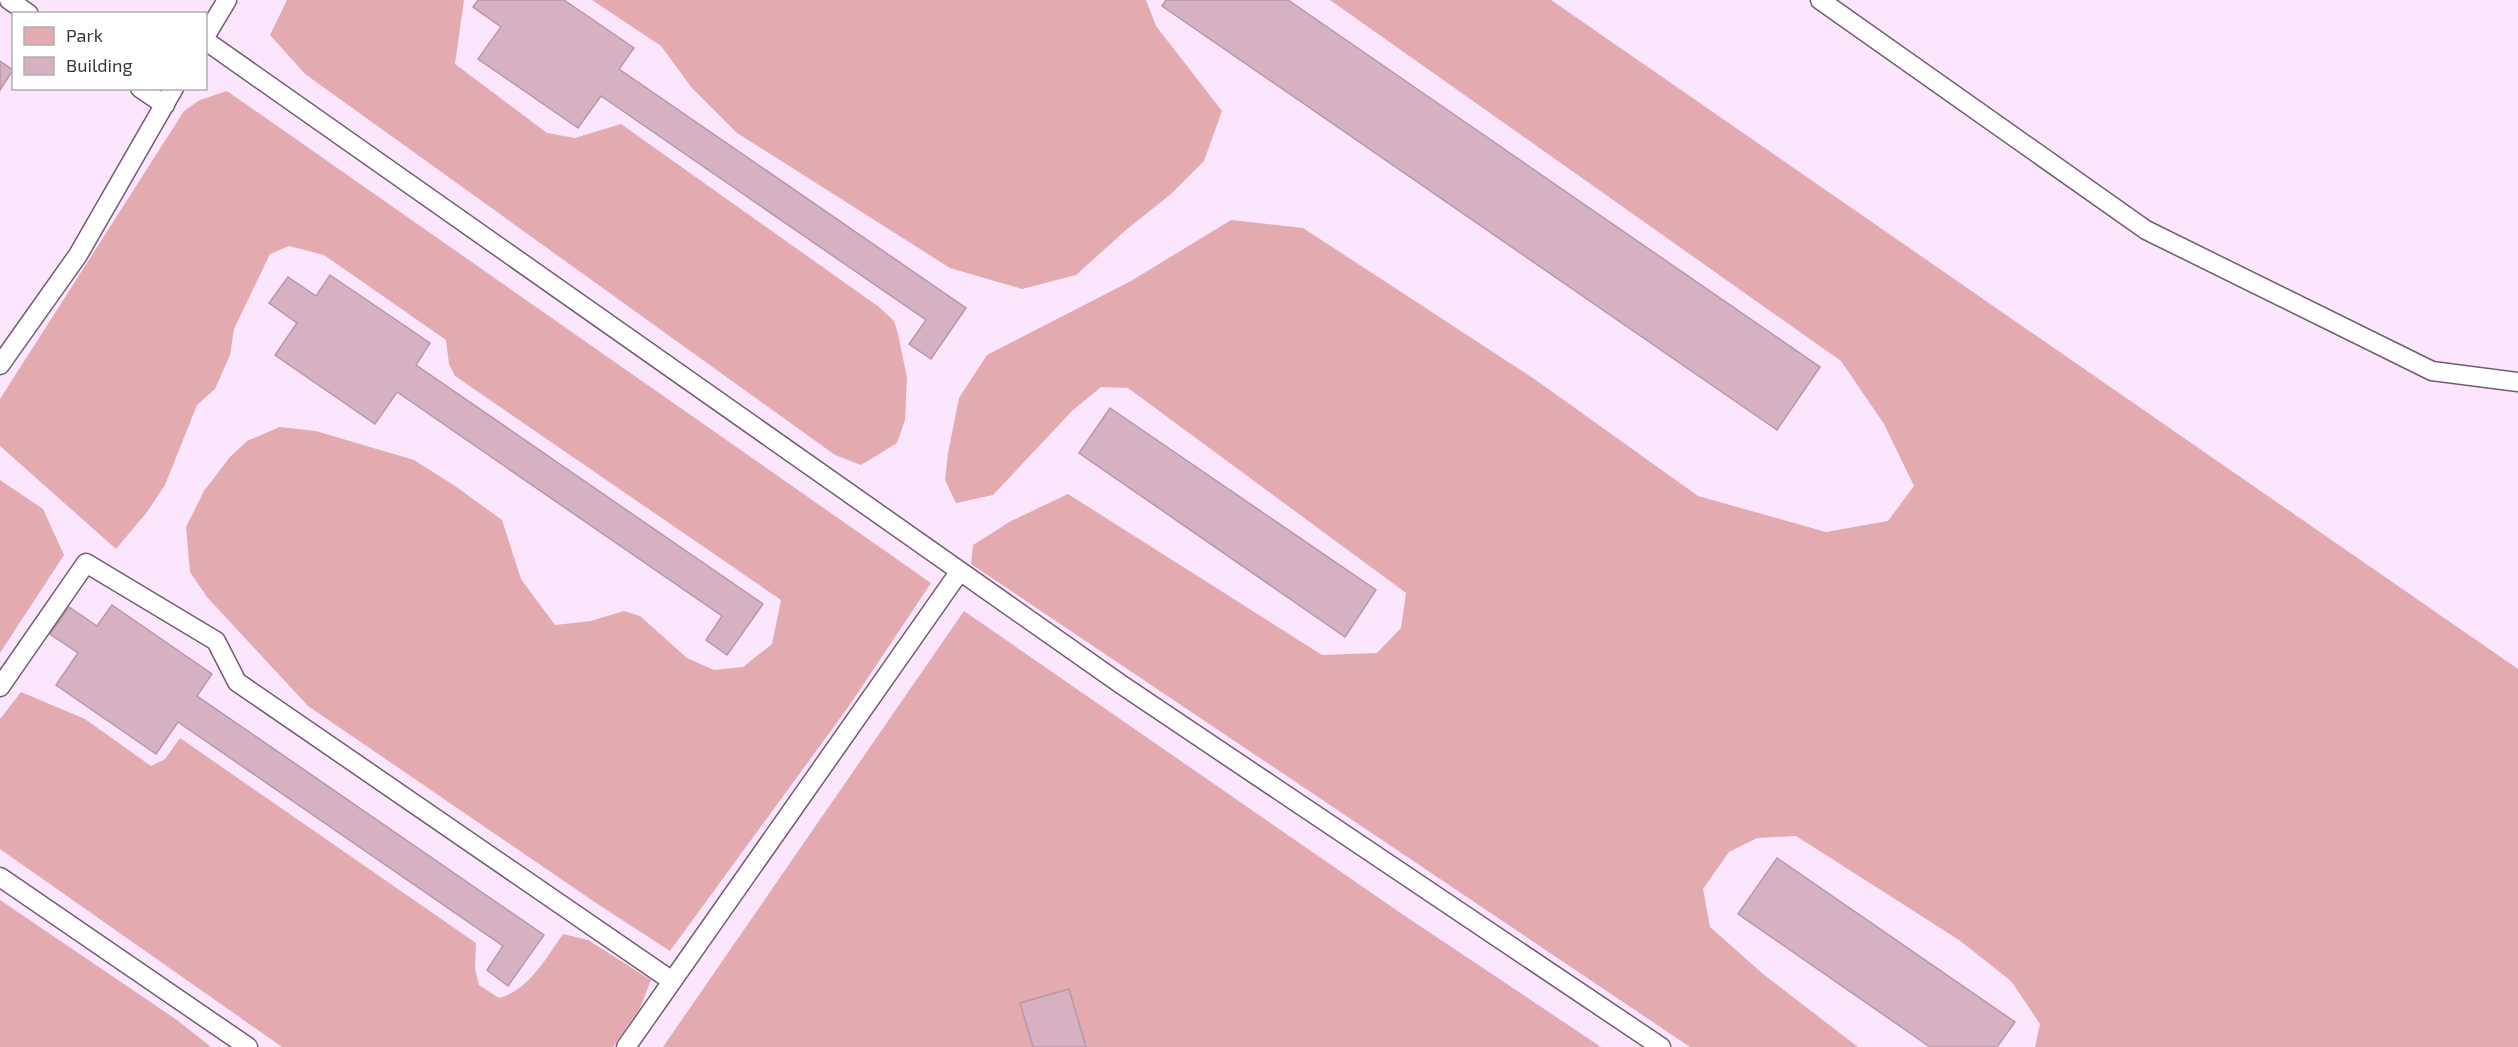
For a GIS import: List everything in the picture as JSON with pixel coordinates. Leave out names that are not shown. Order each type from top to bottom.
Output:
[{"type":"lane","points":[[9,0],[26,12]]},
{"type":"lane","points":[[207,33],[227,0]]},
{"type":"lane","points":[[1820,0],[2146,230],[2432,371],[2518,382]]},
{"type":"lane","points":[[207,42],[1122,685],[1661,1047]]},
{"type":"lane","points":[[143,90],[165,105]]},
{"type":"lane","points":[[0,365],[78,255],[173,90]]},
{"type":"lane","points":[[0,687],[86,562],[216,641],[237,682],[672,981]]},
{"type":"lane","points":[[626,1047],[960,571]]},
{"type":"lane","points":[[0,877],[248,1047]]},
{"type":"green space","points":[[287,0],[464,0],[455,64],[547,133],[575,138],[621,124],[879,307],[894,321],[907,378],[905,420],[897,443],[861,465],[835,455],[305,74],[270,35]]},
{"type":"green space","points":[[592,0],[1146,0],[1156,26],[1222,111],[1204,161],[1171,194],[1126,230],[1076,275],[1022,289],[950,268],[737,133],[692,88],[661,46]]},
{"type":"green space","points":[[1330,0],[1551,0],[2518,669],[2518,1047],[2035,1047],[2040,1024],[2011,981],[1959,940],[1796,836],[1757,838],[1729,852],[1703,889],[1710,927],[1763,974],[1858,1047],[1690,1047],[971,564],[973,545],[1011,521],[1068,494],[1322,655],[1377,653],[1401,628],[1406,593],[1128,388],[1101,387],[1072,411],[993,495],[956,503],[945,480],[959,398],[987,355],[1131,281],[1231,220],[1303,228],[1533,378],[1698,496],[1826,532],[1888,521],[1914,486],[1884,424],[1841,361]]},
{"type":"green space","points":[[227,91],[931,583],[849,706],[670,951],[308,706],[207,597],[190,572],[186,527],[204,491],[230,457],[247,441],[280,427],[316,431],[414,460],[502,520],[521,579],[555,625],[591,621],[624,611],[640,616],[687,658],[714,670],[743,667],[772,644],[781,600],[455,376],[449,364],[446,340],[324,255],[289,246],[270,254],[234,329],[230,355],[215,389],[197,405],[165,485],[147,512],[116,549],[0,446],[0,399],[184,111],[200,100]]},
{"type":"green space","points":[[0,480],[43,509],[64,555],[0,653]]},
{"type":"green space","points":[[964,611],[1402,914],[1601,1047],[663,1047]]},
{"type":"green space","points":[[21,692],[85,719],[151,766],[165,759],[180,738],[476,943],[475,969],[479,985],[499,998],[510,994],[528,981],[563,934],[588,940],[651,980],[640,1008],[613,1047],[282,1047],[0,849],[0,719]]},
{"type":"green space","points":[[0,900],[177,1020],[211,1047],[0,1047]]},
{"type":"building","points":[[478,0],[564,0],[634,48],[619,69],[966,308],[931,359],[909,344],[926,320],[601,96],[578,128],[478,59],[501,27],[473,7]]},
{"type":"building","points":[[1166,0],[1288,0],[1820,367],[1777,430],[1162,6]]},
{"type":"building","points":[[0,61],[12,72],[0,90]]},
{"type":"building","points":[[330,275],[430,343],[416,365],[763,604],[727,655],[706,640],[722,616],[397,392],[375,424],[275,355],[297,323],[269,303],[288,277],[316,296]]},
{"type":"building","points":[[1110,408],[1376,590],[1345,637],[1079,453]]},
{"type":"building","points":[[112,605],[212,674],[197,696],[544,935],[508,986],[487,970],[503,946],[178,722],[156,754],[56,685],[78,653],[50,634],[69,607],[97,626]]},
{"type":"building","points":[[1777,858],[2015,1022],[1997,1047],[1930,1047],[1738,914]]},
{"type":"building","points":[[1069,989],[1086,1047],[1033,1047],[1020,1003]]}]
